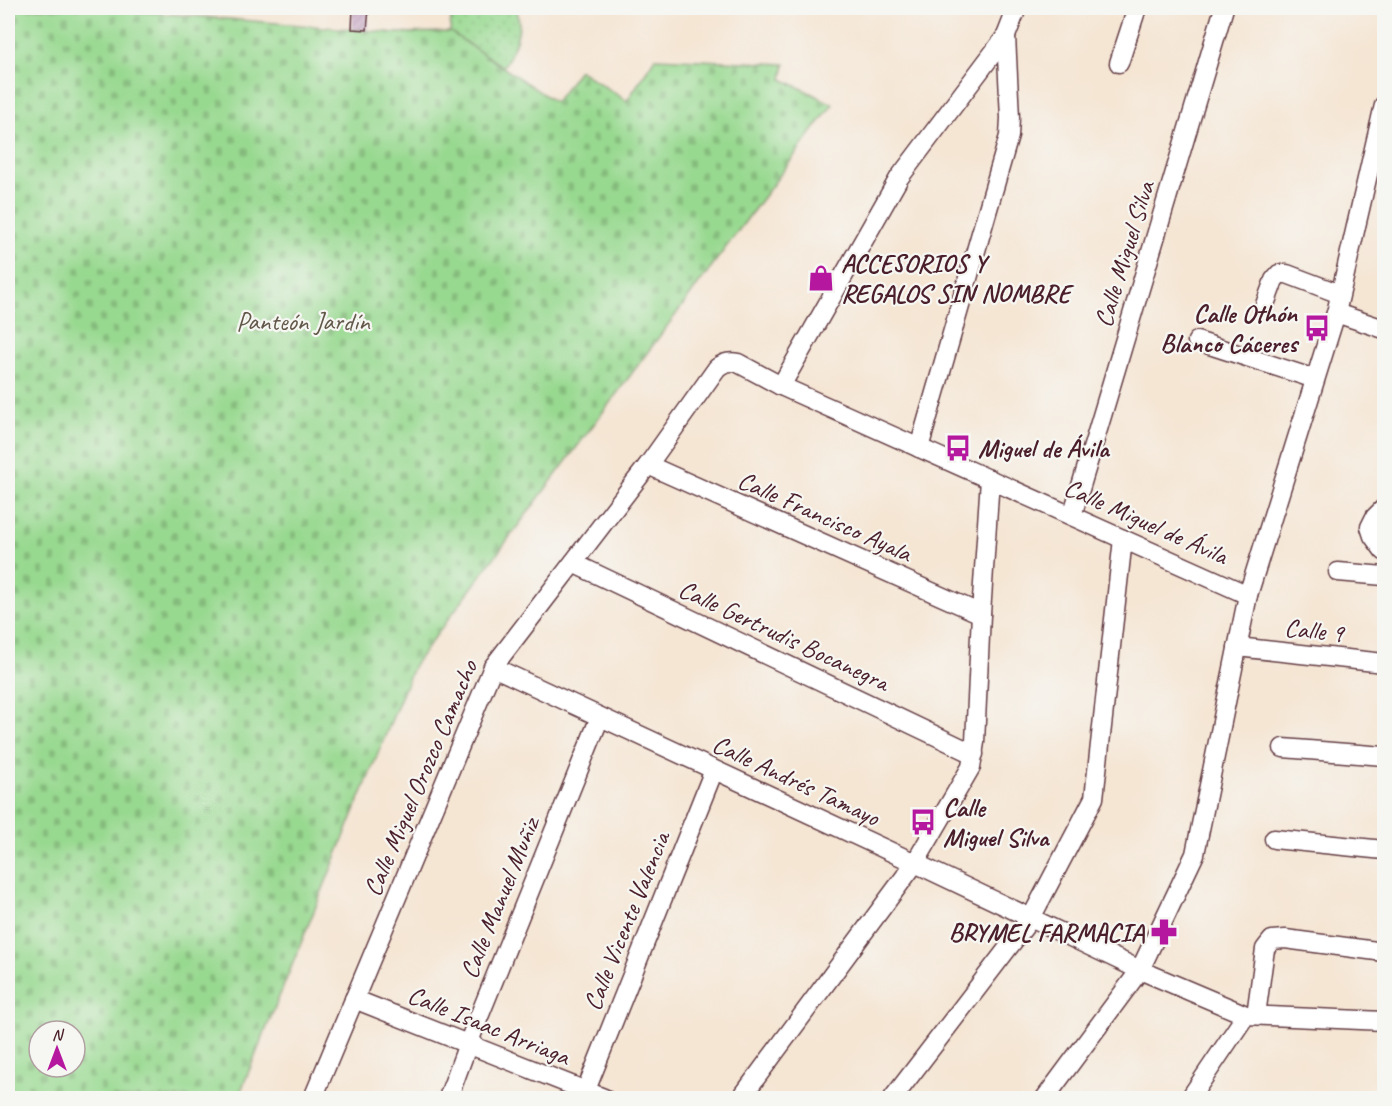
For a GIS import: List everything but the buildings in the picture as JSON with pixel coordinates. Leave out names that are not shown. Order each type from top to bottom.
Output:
[{"type":"street","points":[[781,386],[899,178],[1006,36],[1017,8]]},
{"type":"street","points":[[1119,63],[1137,8]]},
{"type":"street","name":"Calle Miguel Silva","points":[[1072,516],[1224,8]]},
{"type":"street","points":[[919,448],[1009,135],[1006,36]]},
{"type":"street","points":[[1045,1098],[1140,970],[1195,854],[1248,595],[1336,313],[1384,105]]},
{"type":"street","points":[[1263,310],[1274,280],[1280,274],[1287,274],[1340,294]]},
{"type":"street","points":[[1336,313],[1384,329]]},
{"type":"street","points":[[1197,341],[1315,379]]},
{"type":"street","name":"Calle Miguel de Ávila","points":[[727,362],[738,363],[781,386],[1248,595]]},
{"type":"street","name":"Calle Miguel Orozco Camacho","points":[[313,1098],[493,667],[648,465],[717,368],[727,362]]},
{"type":"street","name":"Calle Francisco Ayala","points":[[648,465],[981,614]]},
{"type":"street","points":[[741,1098],[915,863],[971,767],[974,754],[990,479]]},
{"type":"street","points":[[1384,508],[1375,517],[1370,527],[1373,536],[1384,551]]},
{"type":"street","points":[[893,1098],[1031,918],[1094,798],[1123,539]]},
{"type":"street","name":"Calle Gertrudis Bocanegra","points":[[573,563],[974,754]]},
{"type":"street","points":[[1338,572],[1384,576]]},
{"type":"street","name":"Calle 9","points":[[1238,647],[1384,663]]},
{"type":"street","name":"Calle Andrés Tamayo","points":[[493,667],[1140,970],[1251,1015],[1384,1021]]},
{"type":"street","name":"Calle Manuel Muñiz","points":[[448,1098],[600,717]]},
{"type":"street","points":[[1283,748],[1384,756]]},
{"type":"street","name":"Calle Vicente Valencia","points":[[586,1090],[714,770]]},
{"type":"street","points":[[1274,839],[1384,850]]},
{"type":"street","points":[[1190,1098],[1251,1015],[1266,949],[1272,940],[1285,939],[1384,952]]},
{"type":"street","name":"Calle Isaac Arriaga","points":[[354,999],[604,1098]]},
{"type":"green space","name":"Panteón Jardín","points":[[8,8],[97,8],[397,33],[450,32],[555,102],[579,70],[627,101],[655,58],[785,64],[782,79],[833,104],[414,665],[238,1098],[8,1098]]},
{"type":"green space","points":[[466,8],[516,8],[519,23],[517,39],[503,67],[450,32],[451,17]]},
{"type":"place","name":"ACCESORIOS Y REGALOS SIN NOMBRE","points":[[821,278]]},
{"type":"place","name":"Calle Othón Blanco Cáceres","points":[[1317,328]]},
{"type":"place","name":"Miguel de Ávila","points":[[958,448]]},
{"type":"place","name":"Calle Miguel Silva","points":[[923,822]]},
{"type":"place","name":"BRYMEL FARMACIA","points":[[1164,932]]}]
